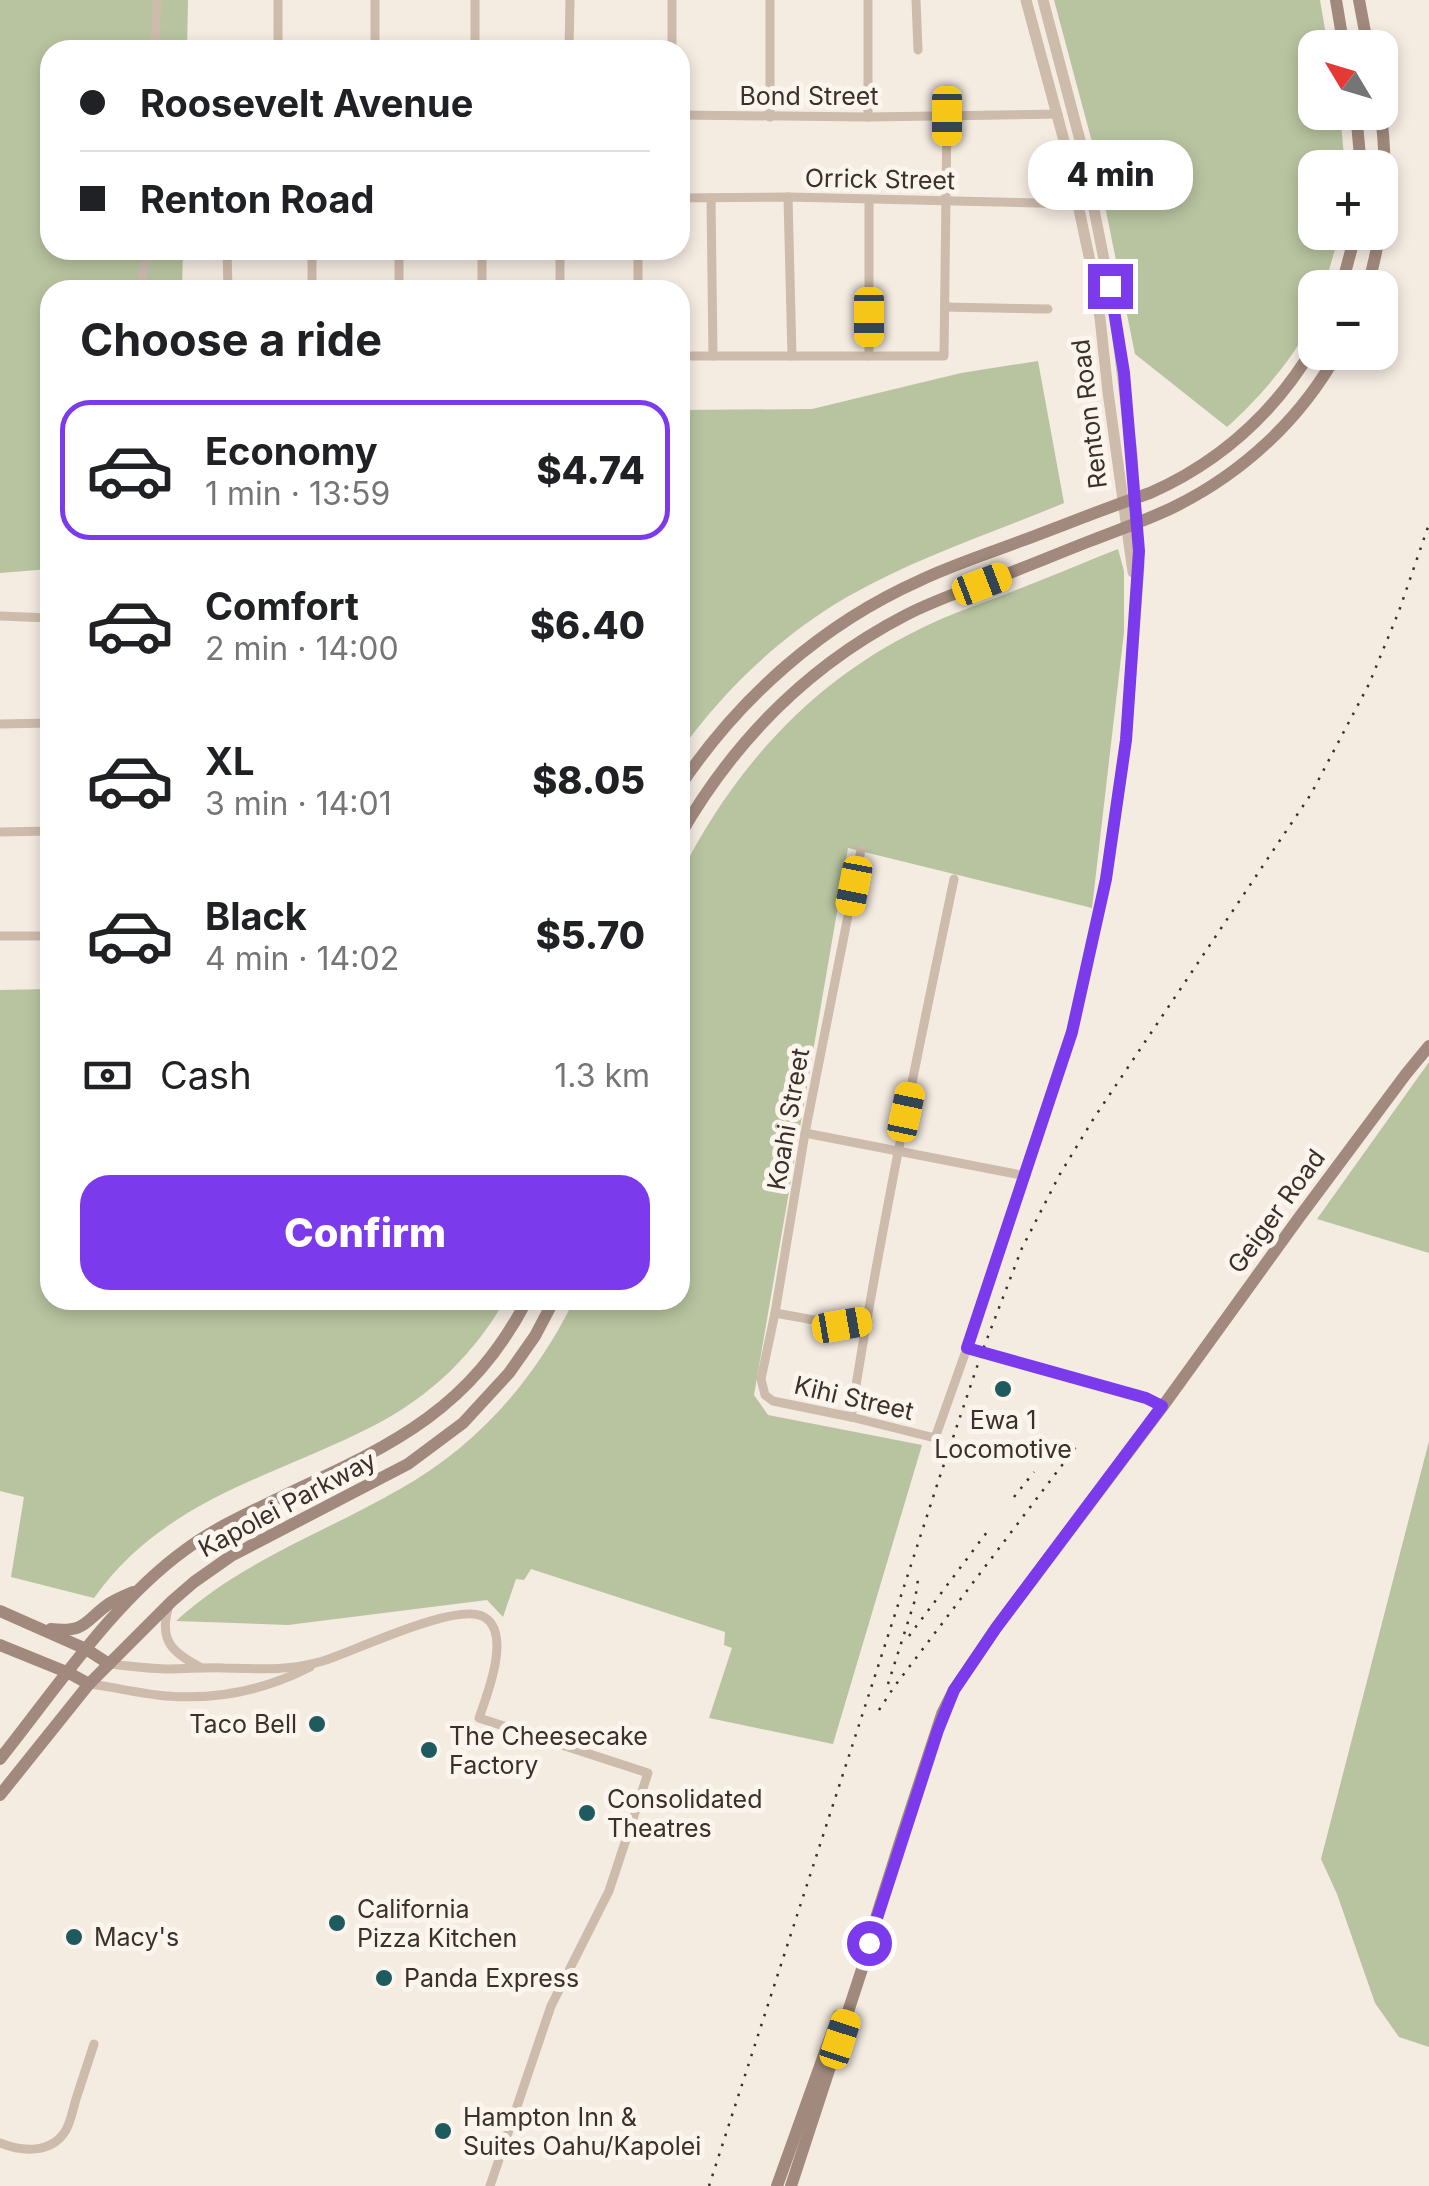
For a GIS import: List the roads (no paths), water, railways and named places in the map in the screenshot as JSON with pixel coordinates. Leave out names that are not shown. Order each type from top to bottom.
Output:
[{"type":"main road","points":[[1336,0],[1341,30]]},
{"type":"main road","points":[[1360,0],[1365,30]]},
{"type":"main road","points":[[1372,270],[1384,200],[1382,130]]},
{"type":"main road","points":[[690,772],[754,696],[804,650],[849,619],[921,580],[1186,475],[1241,436],[1299,370]]},
{"type":"main road","points":[[690,820],[727,763],[762,723],[852,647],[933,603],[1131,525],[1208,488],[1256,453],[1291,419],[1327,370]]},
{"type":"main road","name":"Geiger Road","points":[[875,1920],[942,1714],[954,1690],[1308,1204],[1429,1046]]},
{"type":"main road","name":"Kapolei Parkway","points":[[0,1760],[86,1649],[140,1588],[171,1560],[203,1537],[386,1447],[430,1417],[484,1365],[521,1310]]},
{"type":"main road","name":"Kapolei Parkway","points":[[0,1795],[89,1684],[172,1601],[232,1556],[388,1476],[445,1438],[510,1372],[548,1310]]},
{"type":"main road","points":[[36,1627],[71,1631],[89,1622],[110,1603],[140,1588]]},
{"type":"main road","points":[[0,1611],[86,1649],[109,1664]]},
{"type":"main road","points":[[0,1645],[89,1684]]},
{"type":"main road","points":[[777,2186],[875,1920]]},
{"type":"main road","points":[[792,2186],[864,1966],[875,1920]]},
{"type":"street","points":[[156,40],[157,0]]},
{"type":"street","points":[[278,0],[278,40]]},
{"type":"street","points":[[374,0],[375,40]]},
{"type":"street","points":[[475,0],[475,40]]},
{"type":"street","points":[[569,40],[570,0]]},
{"type":"street","points":[[672,0],[672,40]]},
{"type":"street","points":[[770,0],[770,116]]},
{"type":"street","points":[[868,0],[868,116]]},
{"type":"street","points":[[916,0],[918,50]]},
{"type":"street","name":"Renton Road","points":[[935,1438],[1072,1032],[1106,879],[1126,740],[1136,590],[1128,501],[1117,458],[1100,318],[1058,114],[1026,0]]},
{"type":"street","name":"Renton Road","points":[[1043,0],[1094,201],[1115,315],[1132,454],[1128,501]]},
{"type":"street","name":"Bond Street","points":[[690,115],[1058,114]]},
{"type":"street","points":[[690,356],[944,356],[947,116]]},
{"type":"street","points":[[788,197],[792,356]]},
{"type":"street","name":"Orrick Street","points":[[690,198],[1078,204]]},
{"type":"street","points":[[712,198],[713,356]]},
{"type":"street","points":[[869,199],[869,356]]},
{"type":"street","points":[[945,307],[1048,309]]},
{"type":"street","points":[[1108,392],[1125,389]]},
{"type":"street","points":[[0,616],[40,618]]},
{"type":"street","points":[[0,724],[40,723]]},
{"type":"street","points":[[0,832],[40,831]]},
{"type":"street","name":"Koahi Street","points":[[765,1395],[761,1379],[804,1133],[861,850]]},
{"type":"street","points":[[851,1416],[898,1151],[954,878]]},
{"type":"street","points":[[0,936],[40,936]]},
{"type":"street","points":[[804,1133],[1026,1176]]},
{"type":"street","points":[[775,1313],[842,1325],[866,1321]]},
{"type":"street","points":[[967,1348],[1146,1398],[1162,1406]]},
{"type":"street","name":"Kihi Street","points":[[765,1395],[773,1401],[935,1438]]},
{"type":"street","points":[[172,1601],[165,1620],[168,1640],[180,1656],[202,1668]]},
{"type":"street","points":[[89,1684],[166,1696],[220,1695],[269,1686],[321,1661],[424,1623],[464,1614],[480,1615],[493,1626],[497,1642],[480,1718],[648,1774],[609,1891],[552,2006],[490,2186]]},
{"type":"street","points":[[109,1664],[269,1670],[321,1661]]},
{"type":"street","points":[[0,2143],[32,2150],[58,2139],[68,2126],[94,2044]]},
{"type":"railway","points":[[709,2186],[938,1482],[1022,1248],[1094,1118],[1311,794],[1369,684],[1429,524]]},
{"type":"railway","points":[[879,1710],[1078,1444]]},
{"type":"railway","points":[[1014,1497],[1034,1472]]},
{"type":"railway","points":[[909,1636],[987,1532]]},
{"type":"railway","points":[[888,1684],[915,1600],[919,1573]]},
{"type":"place","name":"Ewa 1 Locomotive","points":[[1003,1389]]},
{"type":"place","name":"Taco Bell","points":[[317,1724]]},
{"type":"place","name":"The Cheesecake Factory","points":[[429,1750]]},
{"type":"place","name":"Consolidated Theatres","points":[[587,1813]]},
{"type":"place","name":"California Pizza Kitchen","points":[[337,1923]]},
{"type":"place","name":"Macy's","points":[[74,1937]]},
{"type":"place","name":"Panda Express","points":[[384,1978]]},
{"type":"place","name":"Hampton Inn & Suites Oahu/Kapolei","points":[[443,2131]]}]
